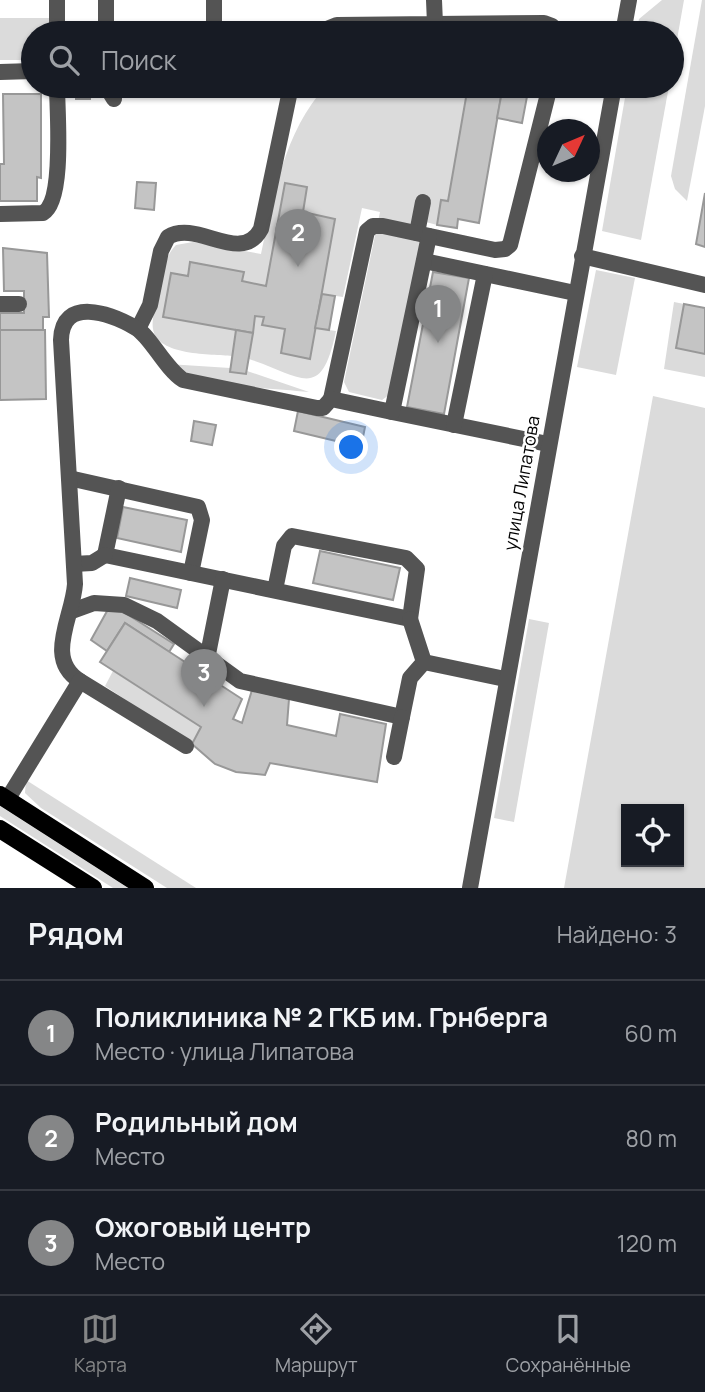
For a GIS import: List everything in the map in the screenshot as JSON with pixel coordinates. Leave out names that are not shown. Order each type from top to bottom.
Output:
[{"type":"main road","points":[[4,798],[145,888]]},
{"type":"main road","points":[[0,829],[93,888]]},
{"type":"street","points":[[57,0],[57,21]]},
{"type":"street","points":[[106,0],[106,21]]},
{"type":"street","points":[[214,0],[214,21]]},
{"type":"street","points":[[434,0],[435,21]]},
{"type":"street","points":[[625,21],[629,0]]},
{"type":"street","points":[[0,72],[21,71]]},
{"type":"street","points":[[0,214],[43,213],[51,206],[58,175],[57,98]]},
{"type":"street","points":[[138,329],[150,305],[161,251],[168,237],[183,232],[239,244],[250,243],[256,237],[261,229],[288,98]]},
{"type":"street","points":[[186,746],[80,681],[65,667],[61,645],[72,611],[74,564],[61,340],[64,322],[73,312],[85,312],[138,329],[172,372],[183,380],[323,408],[331,399],[368,231],[373,226],[383,226],[495,250],[510,245],[547,98]]},
{"type":"street","name":"улица Липатова","points":[[470,888],[505,679],[612,98]]},
{"type":"street","points":[[392,412],[424,261],[423,202]]},
{"type":"street","points":[[582,256],[705,285]]},
{"type":"street","points":[[424,261],[575,293]]},
{"type":"street","points":[[454,425],[485,274]]},
{"type":"street","points":[[0,304],[19,304]]},
{"type":"street","points":[[331,399],[548,444]]},
{"type":"street","points":[[69,478],[198,507],[202,520],[191,573]]},
{"type":"street","points":[[105,555],[119,488]]},
{"type":"street","points":[[275,590],[284,546],[292,536],[406,558],[417,569],[410,619],[424,662]]},
{"type":"street","points":[[74,564],[92,563],[105,555],[410,619]]},
{"type":"street","points":[[207,659],[223,579]]},
{"type":"street","points":[[72,611],[94,603],[124,605],[156,621],[240,681],[402,717]]},
{"type":"street","points":[[424,662],[505,679]]},
{"type":"street","points":[[394,757],[410,678],[424,662]]},
{"type":"street","points":[[4,798],[80,681]]},
{"type":"shaded area","points":[[662,0],[684,0],[680,21],[639,19]]},
{"type":"shaded area","points":[[702,0],[705,0],[705,106],[687,201],[675,189],[671,176]]},
{"type":"shaded area","points":[[0,18],[49,18],[49,21],[21,21],[21,60],[0,60]]},
{"type":"shaded area","points":[[317,98],[466,98],[448,201],[441,200],[437,225],[426,222],[389,395],[382,400],[349,392],[344,382],[380,212],[362,208],[343,297],[322,294],[335,219],[303,212],[307,187],[285,183],[266,286],[242,281],[244,272],[191,262],[188,276],[171,273],[163,317],[236,330],[232,356],[174,349],[157,338],[153,329],[153,315],[164,266],[176,245],[193,242],[261,254],[276,187],[290,144]]},
{"type":"shaded area","points":[[625,98],[667,98],[641,240],[602,231]]},
{"type":"shaded area","points":[[596,270],[635,278],[616,375],[577,367]]},
{"type":"shaded area","points":[[674,302],[684,304],[676,348],[705,354],[705,377],[664,369]]},
{"type":"shaded area","points":[[255,316],[264,317],[262,325],[285,329],[281,353],[310,358],[315,328],[336,331],[324,368],[316,376],[296,377],[249,359]]},
{"type":"shaded area","points":[[168,364],[230,368],[230,372],[246,374],[247,371],[309,392],[217,382],[182,372]]},
{"type":"shaded area","points":[[653,396],[705,408],[705,888],[564,888]]},
{"type":"shaded area","points":[[529,619],[549,623],[514,822],[494,818]]},
{"type":"shaded area","points":[[113,671],[201,727],[192,744],[105,686]]},
{"type":"shaded area","points":[[26,780],[196,888],[167,888],[41,808],[25,793]]},
{"type":"shaded area","points":[[0,806],[128,888],[113,888],[0,816]]},
{"type":"building","points":[[3,94],[41,98],[41,178],[37,177],[37,201],[0,201],[0,164],[4,164]]},
{"type":"building","points":[[466,98],[501,98],[479,223],[458,219],[457,228],[437,225],[441,200],[448,201]]},
{"type":"building","points":[[501,98],[527,98],[522,123],[497,118]]},
{"type":"building","points":[[137,182],[156,183],[154,210],[135,208]]},
{"type":"building","points":[[285,183],[307,187],[303,212],[335,219],[310,359],[281,353],[285,329],[262,325],[264,317],[255,316],[253,333],[163,317],[171,273],[188,276],[190,262],[244,272],[242,281],[266,286]]},
{"type":"building","points":[[705,193],[705,247],[696,244]]},
{"type":"building","points":[[3,248],[47,253],[49,317],[43,317],[43,330],[0,330],[0,313],[24,313],[24,291],[4,291]]},
{"type":"building","points":[[433,272],[469,278],[444,414],[407,407]]},
{"type":"building","points":[[322,294],[335,296],[329,330],[315,328]]},
{"type":"building","points":[[684,304],[705,308],[705,354],[676,348]]},
{"type":"building","points":[[0,330],[45,330],[46,399],[0,400]]},
{"type":"building","points":[[236,330],[253,333],[246,374],[230,372]]},
{"type":"building","points":[[298,411],[365,427],[361,447],[294,431]]},
{"type":"building","points":[[194,421],[216,425],[212,445],[191,441]]},
{"type":"building","points":[[123,507],[187,520],[181,552],[117,538]]},
{"type":"building","points":[[320,551],[400,568],[393,600],[313,583]]},
{"type":"building","points":[[130,578],[181,590],[177,608],[126,596]]},
{"type":"building","points":[[111,604],[174,644],[169,652],[125,623],[107,651],[91,640]]},
{"type":"building","points":[[125,623],[242,699],[233,719],[242,723],[252,690],[289,699],[287,725],[336,736],[340,714],[386,724],[377,782],[270,763],[265,775],[236,772],[215,764],[192,744],[201,727],[100,662]]},
{"type":"place","name":"Родильный дом","points":[[298,267]]},
{"type":"place","name":"Поликлиника № 2 ГКБ им. Грнберга","points":[[438,343]]},
{"type":"place","name":"Ожоговый центр","points":[[204,707]]}]
